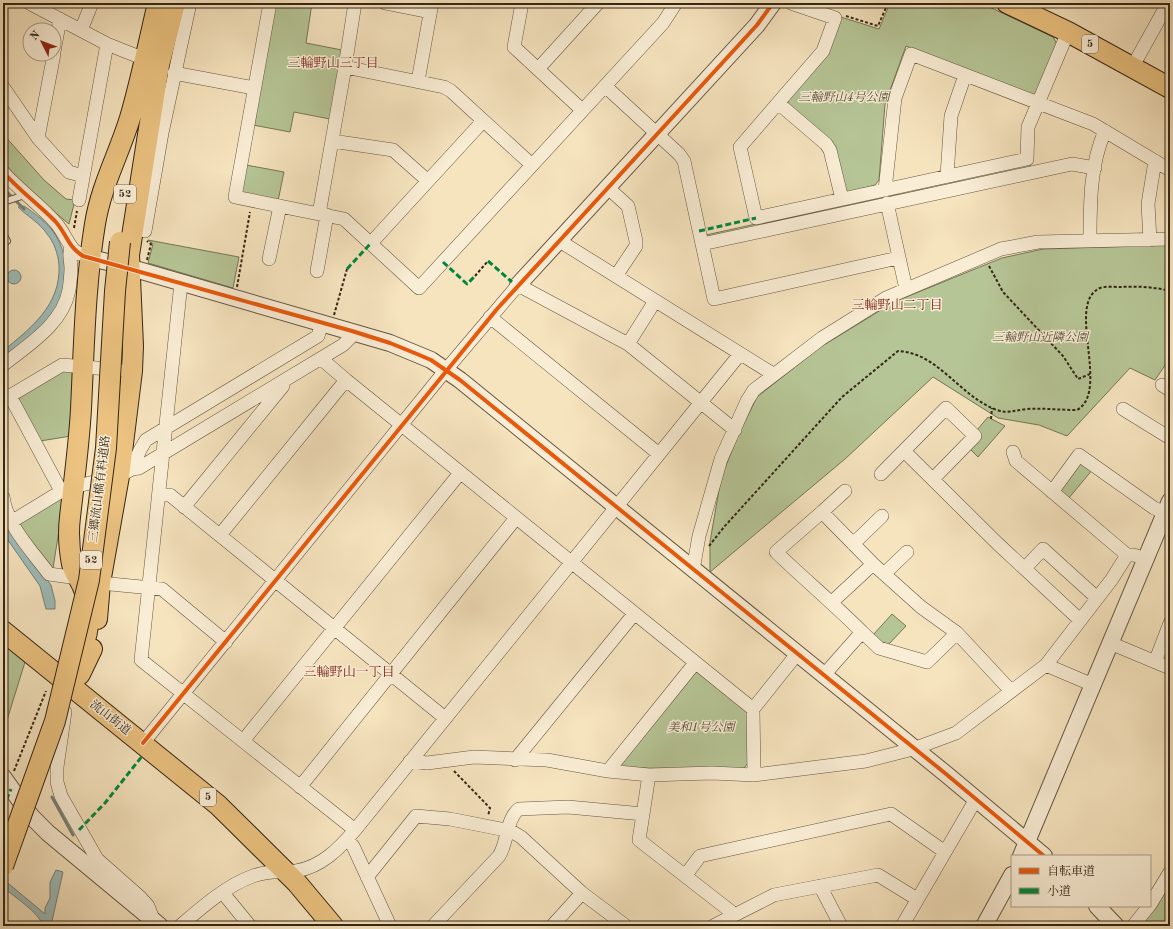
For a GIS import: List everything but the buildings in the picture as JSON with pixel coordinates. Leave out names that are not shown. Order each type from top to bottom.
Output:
[{"type":"main road","name":"52","points":[[158,3],[159,66]]},
{"type":"main road","name":"52","points":[[159,66],[175,3]]},
{"type":"main road","name":"5","points":[[1008,3],[1068,32],[1170,88]]},
{"type":"main road","name":"5","points":[[1036,3],[1072,20],[1170,75]]},
{"type":"main road","name":"三郷流山橋有料道路","points":[[3,866],[55,721],[88,580],[106,448],[114,298],[124,199],[133,148],[147,97],[159,66]]},
{"type":"main road","points":[[68,684],[70,666],[83,647],[88,629],[87,599],[73,566],[69,546],[67,488],[83,367],[87,291],[91,258],[102,194],[130,117],[159,66]]},
{"type":"main road","points":[[68,684],[80,674],[90,655],[97,624],[100,582],[126,472],[137,266],[133,225],[159,66]]},
{"type":"main road","name":"流山街道","points":[[3,631],[218,805],[285,870],[333,926]]},
{"type":"street","points":[[30,3],[107,44],[159,66],[254,88]]},
{"type":"street","points":[[80,30],[92,3]]},
{"type":"street","points":[[144,231],[159,66],[190,3]]},
{"type":"street","points":[[270,3],[235,197],[344,219],[419,288],[662,23],[676,3]]},
{"type":"street","points":[[317,271],[332,141],[355,3]]},
{"type":"street","points":[[385,3],[431,7],[418,81]]},
{"type":"street","points":[[522,3],[514,47],[582,110]]},
{"type":"street","points":[[538,69],[598,3]]},
{"type":"street","points":[[143,743],[490,317],[558,240],[757,26],[774,3]]},
{"type":"street","points":[[791,3],[835,18],[823,51],[740,147],[756,218],[1027,158],[1028,127],[1068,32]]},
{"type":"street","points":[[1138,57],[1168,3]]},
{"type":"street","points":[[79,200],[107,44]]},
{"type":"street","points":[[885,190],[895,98],[911,54],[965,76],[1039,103],[1105,131],[1170,170]]},
{"type":"street","points":[[38,138],[52,62]]},
{"type":"street","points":[[345,67],[444,87],[532,166]]},
{"type":"street","points":[[947,176],[951,116],[965,76]]},
{"type":"street","points":[[605,86],[657,133],[684,160],[714,299],[898,258]]},
{"type":"street","points":[[3,87],[38,138],[69,172],[83,176]]},
{"type":"street","points":[[778,103],[826,144],[830,150],[842,199]]},
{"type":"street","points":[[371,243],[483,121]]},
{"type":"street","points":[[1090,240],[1090,197],[1099,143],[1105,131]]},
{"type":"street","points":[[332,141],[393,150],[428,181]]},
{"type":"street","points":[[1150,240],[1148,204],[1155,161]]},
{"type":"street","points":[[702,244],[1072,164],[1095,168]]},
{"type":"street","points":[[3,172],[25,195],[56,222],[65,234],[71,247],[69,291],[61,309],[51,324],[39,336],[3,365]]},
{"type":"street","points":[[607,187],[628,206],[636,241],[636,246],[616,276]]},
{"type":"street","points":[[887,204],[906,289]]},
{"type":"street","points":[[269,259],[280,206]]},
{"type":"street","points":[[693,570],[699,536],[721,459],[747,401],[754,390],[773,374],[822,338],[886,298],[1002,249],[1038,242],[1170,239]]},
{"type":"street","points":[[558,240],[773,374]]},
{"type":"street","points":[[71,247],[82,255],[91,258],[137,266],[181,283],[328,320],[352,331],[402,348],[431,360],[460,380],[976,799],[1025,849],[1041,855]]},
{"type":"street","points":[[181,283],[150,589],[141,660],[300,786],[351,835],[353,846],[390,926]]},
{"type":"street","points":[[518,285],[628,344],[735,430]]},
{"type":"street","points":[[628,344],[654,301]]},
{"type":"street","points":[[490,317],[659,454]]},
{"type":"street","points":[[126,472],[146,440],[318,336],[328,320]]},
{"type":"street","points":[[11,522],[67,488],[139,468],[323,358],[343,345],[350,338],[352,331]]},
{"type":"street","points":[[180,926],[223,893],[252,876],[285,870],[295,871],[323,861],[351,835],[740,354]]},
{"type":"street","points":[[323,358],[325,362],[346,380],[753,709]]},
{"type":"street","points":[[67,488],[7,398],[62,365],[132,371]]},
{"type":"street","points":[[184,507],[288,379]]},
{"type":"street","points":[[220,535],[346,380]]},
{"type":"street","points":[[881,474],[946,408],[975,436],[933,479]]},
{"type":"street","points":[[1123,409],[1170,438]]},
{"type":"street","points":[[904,451],[1080,620]]},
{"type":"street","points":[[1013,452],[1016,461],[1127,555],[1134,555],[1145,559]]},
{"type":"street","points":[[1025,849],[1167,507],[1134,495],[1079,454],[1052,492]]},
{"type":"street","points":[[243,741],[460,473]]},
{"type":"street","points":[[846,491],[776,552],[806,582],[832,602],[879,648],[927,662],[958,633]]},
{"type":"street","points":[[159,495],[170,495],[333,629],[445,718]]},
{"type":"street","points":[[3,497],[4,506],[11,522],[49,574],[78,578]]},
{"type":"street","points":[[822,512],[873,564],[921,607],[958,633],[1011,691]]},
{"type":"street","points":[[853,544],[882,516]]},
{"type":"street","points":[[300,786],[516,518]]},
{"type":"street","points":[[1025,568],[1043,549],[1097,598]]},
{"type":"street","points":[[884,574],[907,552]]},
{"type":"street","points":[[410,762],[427,763],[474,757],[516,760],[547,760],[649,775],[712,772],[754,775],[866,761],[913,749],[956,733],[1046,665],[1112,579],[1127,555]]},
{"type":"street","points":[[832,602],[873,564]]},
{"type":"street","points":[[100,582],[150,589],[162,589],[226,642]]},
{"type":"street","points":[[516,760],[634,614]]},
{"type":"street","points":[[1155,662],[1170,623]]},
{"type":"street","points":[[823,676],[862,632]]},
{"type":"street","points":[[1110,643],[1170,668]]},
{"type":"street","points":[[754,775],[753,709],[797,654]]},
{"type":"street","points":[[608,770],[695,663]]},
{"type":"street","points":[[1046,665],[1093,685]]},
{"type":"street","points":[[68,684],[57,767],[57,782],[61,796],[96,859],[148,906],[157,923]]},
{"type":"street","points":[[649,775],[639,840],[734,914]]},
{"type":"street","points":[[5,778],[31,816],[48,833],[157,923]]},
{"type":"street","points":[[902,926],[976,799]]},
{"type":"street","points":[[434,926],[499,856],[504,848],[514,813],[522,808],[568,807],[643,814]]},
{"type":"street","points":[[685,876],[700,856],[890,814],[945,852]]},
{"type":"street","points":[[367,877],[416,816],[450,819],[508,830],[520,837],[582,893],[626,926]]},
{"type":"street","points":[[1151,903],[1170,872]]},
{"type":"street","points":[[713,926],[774,895],[878,874],[917,899]]},
{"type":"street","points":[[984,926],[1011,877]]},
{"type":"street","points":[[820,886],[836,924]]},
{"type":"street","points":[[223,893],[250,926]]},
{"type":"street","points":[[552,926],[582,893]]},
{"type":"street","points":[[1098,907],[1116,926]]},
{"type":"street","points":[[1132,926],[1148,907]]},
{"type":"lane","points":[[3,202],[25,195]]},
{"type":"lane","points":[[3,234],[7,241]]},
{"type":"path","points":[[835,18],[841,14],[878,26],[888,3]]},
{"type":"path","points":[[71,247],[79,200]]},
{"type":"path","points":[[236,291],[252,201]]},
{"type":"path","points":[[137,266],[151,244]]},
{"type":"path","points":[[984,256],[1003,292],[1063,356],[1078,379],[1090,374]]},
{"type":"path","points":[[475,276],[488,261]]},
{"type":"path","points":[[328,320],[347,269]]},
{"type":"path","points":[[705,552],[724,527],[842,397],[898,351],[911,352],[931,362],[971,395],[992,408],[1006,412],[1026,409],[1077,410],[1082,407],[1089,391],[1090,374],[1085,315],[1091,296],[1100,288],[1133,287],[1170,291]]},
{"type":"path","points":[[991,419],[992,408]]},
{"type":"path","points":[[5,778],[47,688]]},
{"type":"path","points":[[448,760],[448,765],[490,808],[485,826]]},
{"type":"green space","points":[[275,3],[312,3],[306,43],[342,50],[330,119],[294,112],[290,132],[253,125]]},
{"type":"green space","name":"三輪野山4号公園","points":[[890,3],[981,3],[1053,37],[1057,44],[1037,93],[1033,96],[906,46],[885,104],[879,180],[875,185],[849,192],[845,190],[834,146],[788,104],[788,99],[841,17],[879,29]]},
{"type":"green space","points":[[3,134],[44,180],[66,199],[75,200],[69,224],[28,190],[3,162]]},
{"type":"green space","points":[[1031,163],[1030,167],[708,238],[706,235]]},
{"type":"green space","points":[[246,165],[284,172],[278,201],[244,195],[241,191]]},
{"type":"green space","points":[[148,240],[239,257],[233,288],[148,263],[153,244]]},
{"type":"green space","name":"三輪野山近隣公園","points":[[1170,245],[1170,358],[1155,380],[1130,368],[1067,436],[1039,425],[998,418],[933,377],[845,459],[710,572],[710,542],[721,478],[738,436],[757,397],[819,348],[894,302],[1002,258],[1043,249]]},
{"type":"green space","points":[[59,371],[75,371],[71,436],[40,441],[18,402],[20,394]]},
{"type":"green space","points":[[988,417],[1005,426],[978,457],[970,449],[982,437],[977,430]]},
{"type":"green space","points":[[1079,463],[1093,469],[1068,499],[1059,492]]},
{"type":"green space","points":[[65,493],[53,568],[20,526],[21,519]]},
{"type":"green space","points":[[892,614],[906,626],[888,645],[882,643],[873,635]]},
{"type":"green space","points":[[3,644],[25,662],[3,733]]},
{"type":"green space","name":"美和1号公園","points":[[692,672],[697,672],[746,709],[749,715],[749,762],[743,769],[622,768],[619,763]]},
{"type":"green space","points":[[1170,881],[1170,926],[1140,926]]},
{"type":"water","points":[[24,206],[46,223],[59,242],[64,254],[64,281],[62,294],[50,319],[37,333],[3,360],[3,351],[34,324],[50,304],[58,279],[59,265],[54,244],[41,226],[18,207]]},
{"type":"water","points":[[11,270],[17,270],[21,274],[21,280],[17,284],[11,284],[7,280],[7,274]]},
{"type":"water","points":[[3,520],[51,585],[55,601],[55,609],[46,609],[40,586],[3,533]]},
{"type":"water","points":[[56,870],[63,872],[52,921],[53,926],[43,926],[37,915],[3,887],[3,879],[45,914],[45,908],[50,898],[50,882]]},
{"type":"waterway","points":[[3,188],[24,209]]},
{"type":"waterway","points":[[52,797],[73,835]]},
{"type":"marked path","points":[[699,231],[756,218]]},
{"type":"marked path","points":[[347,269],[371,243]]},
{"type":"marked path","points":[[488,261],[512,282]]},
{"type":"marked path","points":[[443,262],[467,284],[475,276]]},
{"type":"marked path","points":[[79,830],[105,803],[143,755]]},
{"type":"marked path","points":[[3,808],[11,789]]},
{"type":"cycle path","points":[[143,743],[497,309],[757,25],[773,3]]},
{"type":"cycle path","points":[[3,172],[15,185],[55,221],[70,244],[83,256],[352,331],[390,343],[431,360],[460,380],[946,774],[1043,855]]},
{"type":"district","name":"三輪野山三丁目","points":[[333,63]]},
{"type":"district","name":"三輪野山二丁目","points":[[897,305]]},
{"type":"district","name":"三輪野山一丁目","points":[[349,672]]}]
